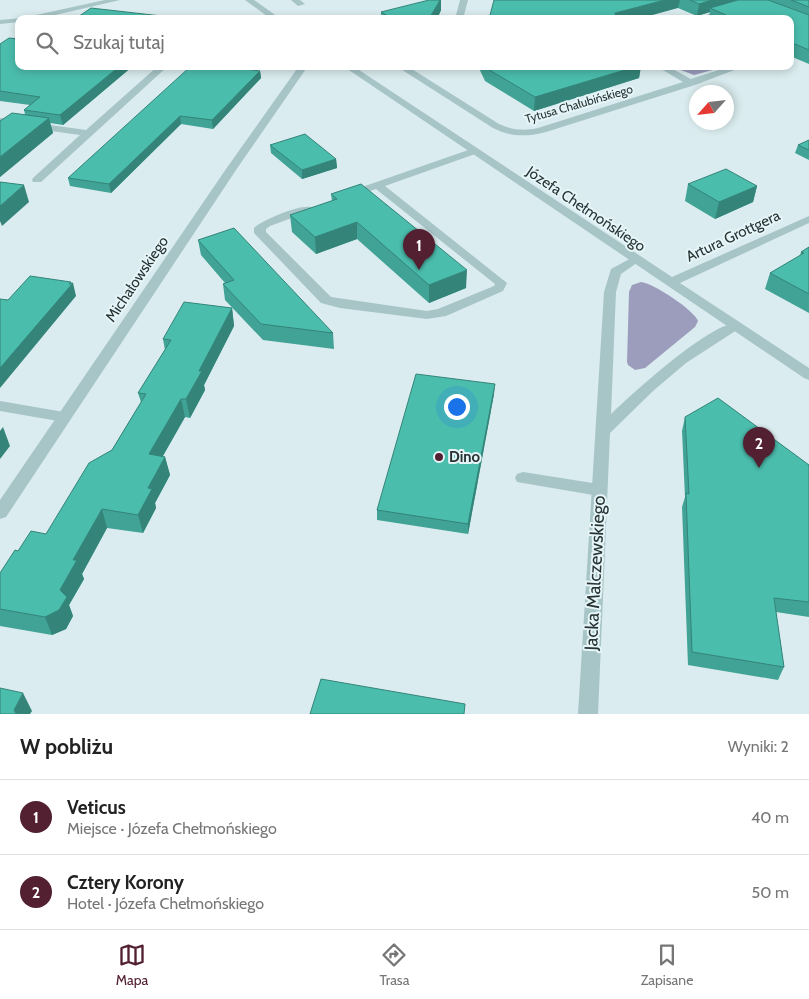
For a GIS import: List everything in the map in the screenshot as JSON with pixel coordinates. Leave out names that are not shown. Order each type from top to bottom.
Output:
[{"type":"street","points":[[44,15],[116,0]]},
{"type":"street","points":[[249,0],[271,15]]},
{"type":"street","points":[[460,15],[464,0]]},
{"type":"street","points":[[711,15],[734,8]]},
{"type":"street","points":[[0,22],[15,20]]},
{"type":"street","points":[[37,180],[159,70]]},
{"type":"street","name":"Michałowskiego","points":[[0,512],[231,169],[301,70]]},
{"type":"street","name":"Józefa Chełmońskiego","points":[[353,70],[809,375]]},
{"type":"street","name":"Tytusa Chałubińskiego","points":[[407,70],[502,130],[522,134],[542,130],[729,70]]},
{"type":"street","points":[[668,70],[692,83]]},
{"type":"street","points":[[0,121],[88,134]]},
{"type":"street","points":[[340,198],[474,151]]},
{"type":"street","points":[[322,204],[266,224],[260,231],[264,238],[326,300],[340,304],[427,315],[441,312],[501,286],[500,281],[377,185]]},
{"type":"street","name":"Artura Grottgera","points":[[670,283],[809,219]]},
{"type":"street","name":"Jacka Malczewskiego","points":[[588,714],[611,283],[615,272],[619,268],[635,260]]},
{"type":"street","points":[[602,432],[633,402],[691,352],[712,338],[736,326]]},
{"type":"street","points":[[0,406],[64,416]]},
{"type":"street","points":[[523,478],[599,490]]},
{"type":"shaded area","points":[[681,70],[712,70],[694,75]]},
{"type":"shaded area","points":[[641,282],[654,287],[672,298],[689,310],[698,321],[695,327],[645,368],[635,370],[627,362],[629,292],[632,285]]},
{"type":"building","points":[[429,0],[440,0],[431,15],[386,15],[381,12]]},
{"type":"building","points":[[494,0],[665,0],[615,13],[615,15],[490,15]]},
{"type":"building","points":[[690,0],[712,0],[699,4]]},
{"type":"building","points":[[738,0],[768,0],[809,15],[809,50],[794,44],[794,15],[726,15],[710,8]]},
{"type":"building","points":[[791,0],[809,0],[809,7]]},
{"type":"building","points":[[91,8],[153,15],[81,15]]},
{"type":"building","points":[[9,38],[15,39],[15,70],[115,70],[60,115],[24,110],[40,97],[0,91],[0,44]]},
{"type":"building","points":[[187,70],[260,71],[212,120],[180,116],[109,184],[68,178]]},
{"type":"building","points":[[489,70],[625,70],[535,97]]},
{"type":"building","points":[[12,113],[49,118],[0,157],[0,121]]},
{"type":"building","points":[[305,134],[336,159],[302,170],[270,145]]},
{"type":"building","points":[[809,140],[809,150],[798,145]]},
{"type":"building","points":[[726,169],[757,186],[719,202],[688,184]]},
{"type":"building","points":[[0,182],[24,185],[0,206]]},
{"type":"building","points":[[361,184],[467,270],[429,285],[357,222],[315,237],[290,215],[337,199],[331,194]]},
{"type":"building","points":[[234,228],[333,333],[261,324],[223,284],[234,280],[198,240]]},
{"type":"building","points":[[809,247],[809,294],[770,273],[804,253],[801,252]]},
{"type":"building","points":[[30,276],[71,282],[69,284],[73,283],[0,368],[0,299],[8,300]]},
{"type":"building","points":[[184,302],[232,308],[199,371],[202,371],[186,399],[181,399],[149,454],[165,457],[148,488],[152,489],[138,515],[102,509],[73,560],[77,560],[60,590],[67,597],[59,610],[45,617],[0,609],[0,573],[15,550],[18,551],[31,531],[46,534],[89,463],[112,450],[146,394],[138,393],[171,340],[163,339]]},
{"type":"building","name":"Dino","points":[[416,374],[495,384],[468,524],[377,510]]},
{"type":"building","points":[[718,398],[809,465],[809,602],[774,598],[784,667],[692,652],[686,493],[689,494],[685,417]]},
{"type":"building","points":[[321,679],[465,704],[464,714],[310,714]]},
{"type":"building","points":[[0,688],[23,693],[14,710],[16,714],[0,714]]},
{"type":"place","name":"Veticus","points":[[419,270]]},
{"type":"place","name":"Dino","points":[[439,457]]},
{"type":"place","name":"Cztery Korony","points":[[759,468]]}]
